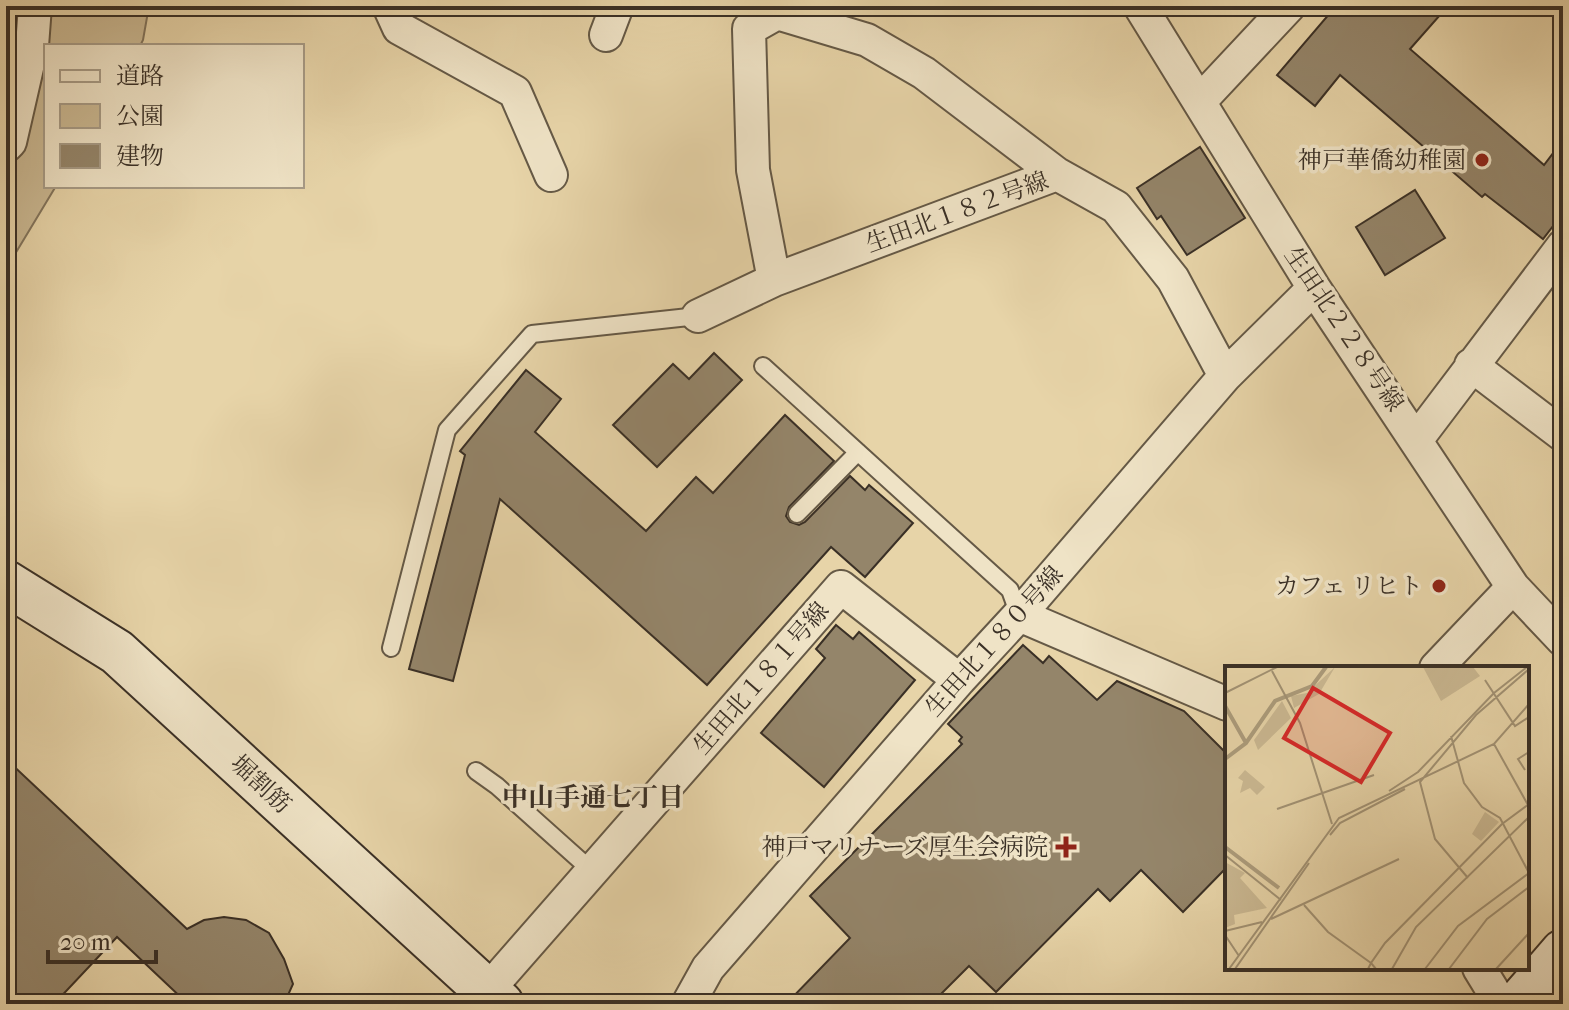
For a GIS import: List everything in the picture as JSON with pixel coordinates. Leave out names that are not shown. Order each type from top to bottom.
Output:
[{"type":"street","points":[[6,146],[10,142],[32,46],[35,6]]},
{"type":"street","points":[[389,6],[399,28],[515,92],[551,175]]},
{"type":"street","name":"生田北２２８号線","points":[[1140,6],[1314,288],[1513,587],[1563,640]]},
{"type":"street","points":[[1200,101],[1289,6]]},
{"type":"street","points":[[774,280],[753,170],[749,29],[777,10],[867,40],[924,73],[1057,174]]},
{"type":"street","name":"生田北１８２号線","points":[[698,316],[774,280],[1057,174],[1116,207],[1173,279],[1225,376]]},
{"type":"street","points":[[1417,439],[1563,246]]},
{"type":"street","name":"生田北１８０号線","points":[[688,1004],[708,968],[959,680],[1225,376],[1314,288]]},
{"type":"street","points":[[1471,365],[1563,435]]},
{"type":"street","name":"堀割筋","points":[[6,583],[117,652],[494,998]]},
{"type":"street","name":"生田北１８１号線","points":[[494,998],[592,871],[841,587],[959,680]]},
{"type":"street","points":[[1438,666],[1513,587]]},
{"type":"street","points":[[1019,615],[1225,703]]},
{"type":"street","points":[[1518,1004],[1563,952]]},
{"type":"street","points":[[1480,970],[1501,1004]]},
{"type":"lane","points":[[391,648],[447,430],[532,334],[698,316]]},
{"type":"lane","points":[[763,366],[1010,590],[1019,615]]},
{"type":"lane","points":[[797,514],[858,452]]},
{"type":"lane","points":[[476,771],[592,871]]},
{"type":"green space","points":[[6,6],[149,6],[141,44],[44,44],[44,188],[55,188],[6,269]]},
{"type":"building","points":[[1336,6],[1448,6],[1410,49],[1544,165],[1563,140],[1563,213],[1543,239],[1485,194],[1482,197],[1340,75],[1315,106],[1277,75]]},
{"type":"building","points":[[1200,147],[1245,218],[1187,255],[1161,216],[1157,219],[1137,188]]},
{"type":"building","points":[[1415,190],[1445,238],[1385,275],[1356,227]]},
{"type":"building","points":[[714,353],[742,380],[657,467],[613,425],[673,364],[689,379]]},
{"type":"building","points":[[526,370],[561,399],[535,432],[646,531],[696,477],[713,493],[785,415],[834,461],[789,507],[786,516],[790,522],[799,525],[805,522],[850,476],[865,490],[869,485],[913,523],[865,577],[831,547],[707,685],[500,499],[453,681],[409,669],[465,455],[460,451]]},
{"type":"building","points":[[836,625],[853,639],[859,632],[915,680],[824,787],[761,733],[825,658],[816,649]]},
{"type":"building","name":"神戸マリナーズ厚生会病院","points":[[1023,645],[1043,663],[1049,656],[1097,700],[1117,681],[1184,711],[1225,752],[1225,869],[1183,912],[1141,870],[1110,901],[1098,889],[996,992],[969,966],[931,1004],[786,1004],[850,938],[810,896],[962,744],[959,741],[962,737],[948,724]]},
{"type":"building","points":[[6,759],[187,929],[204,920],[224,917],[246,920],[269,933],[284,959],[293,984],[284,1004],[188,1004],[117,937],[54,1004],[6,1004]]},
{"type":"place","name":"神戸華僑幼稚園","points":[[1482,160]]},
{"type":"place","name":"カフェ リヒト","points":[[1439,586]]},
{"type":"place","name":"神戸マリナーズ厚生会病院","points":[[1066,847]]},
{"type":"district","name":"中山手通七丁目","points":[[593,797]]}]
